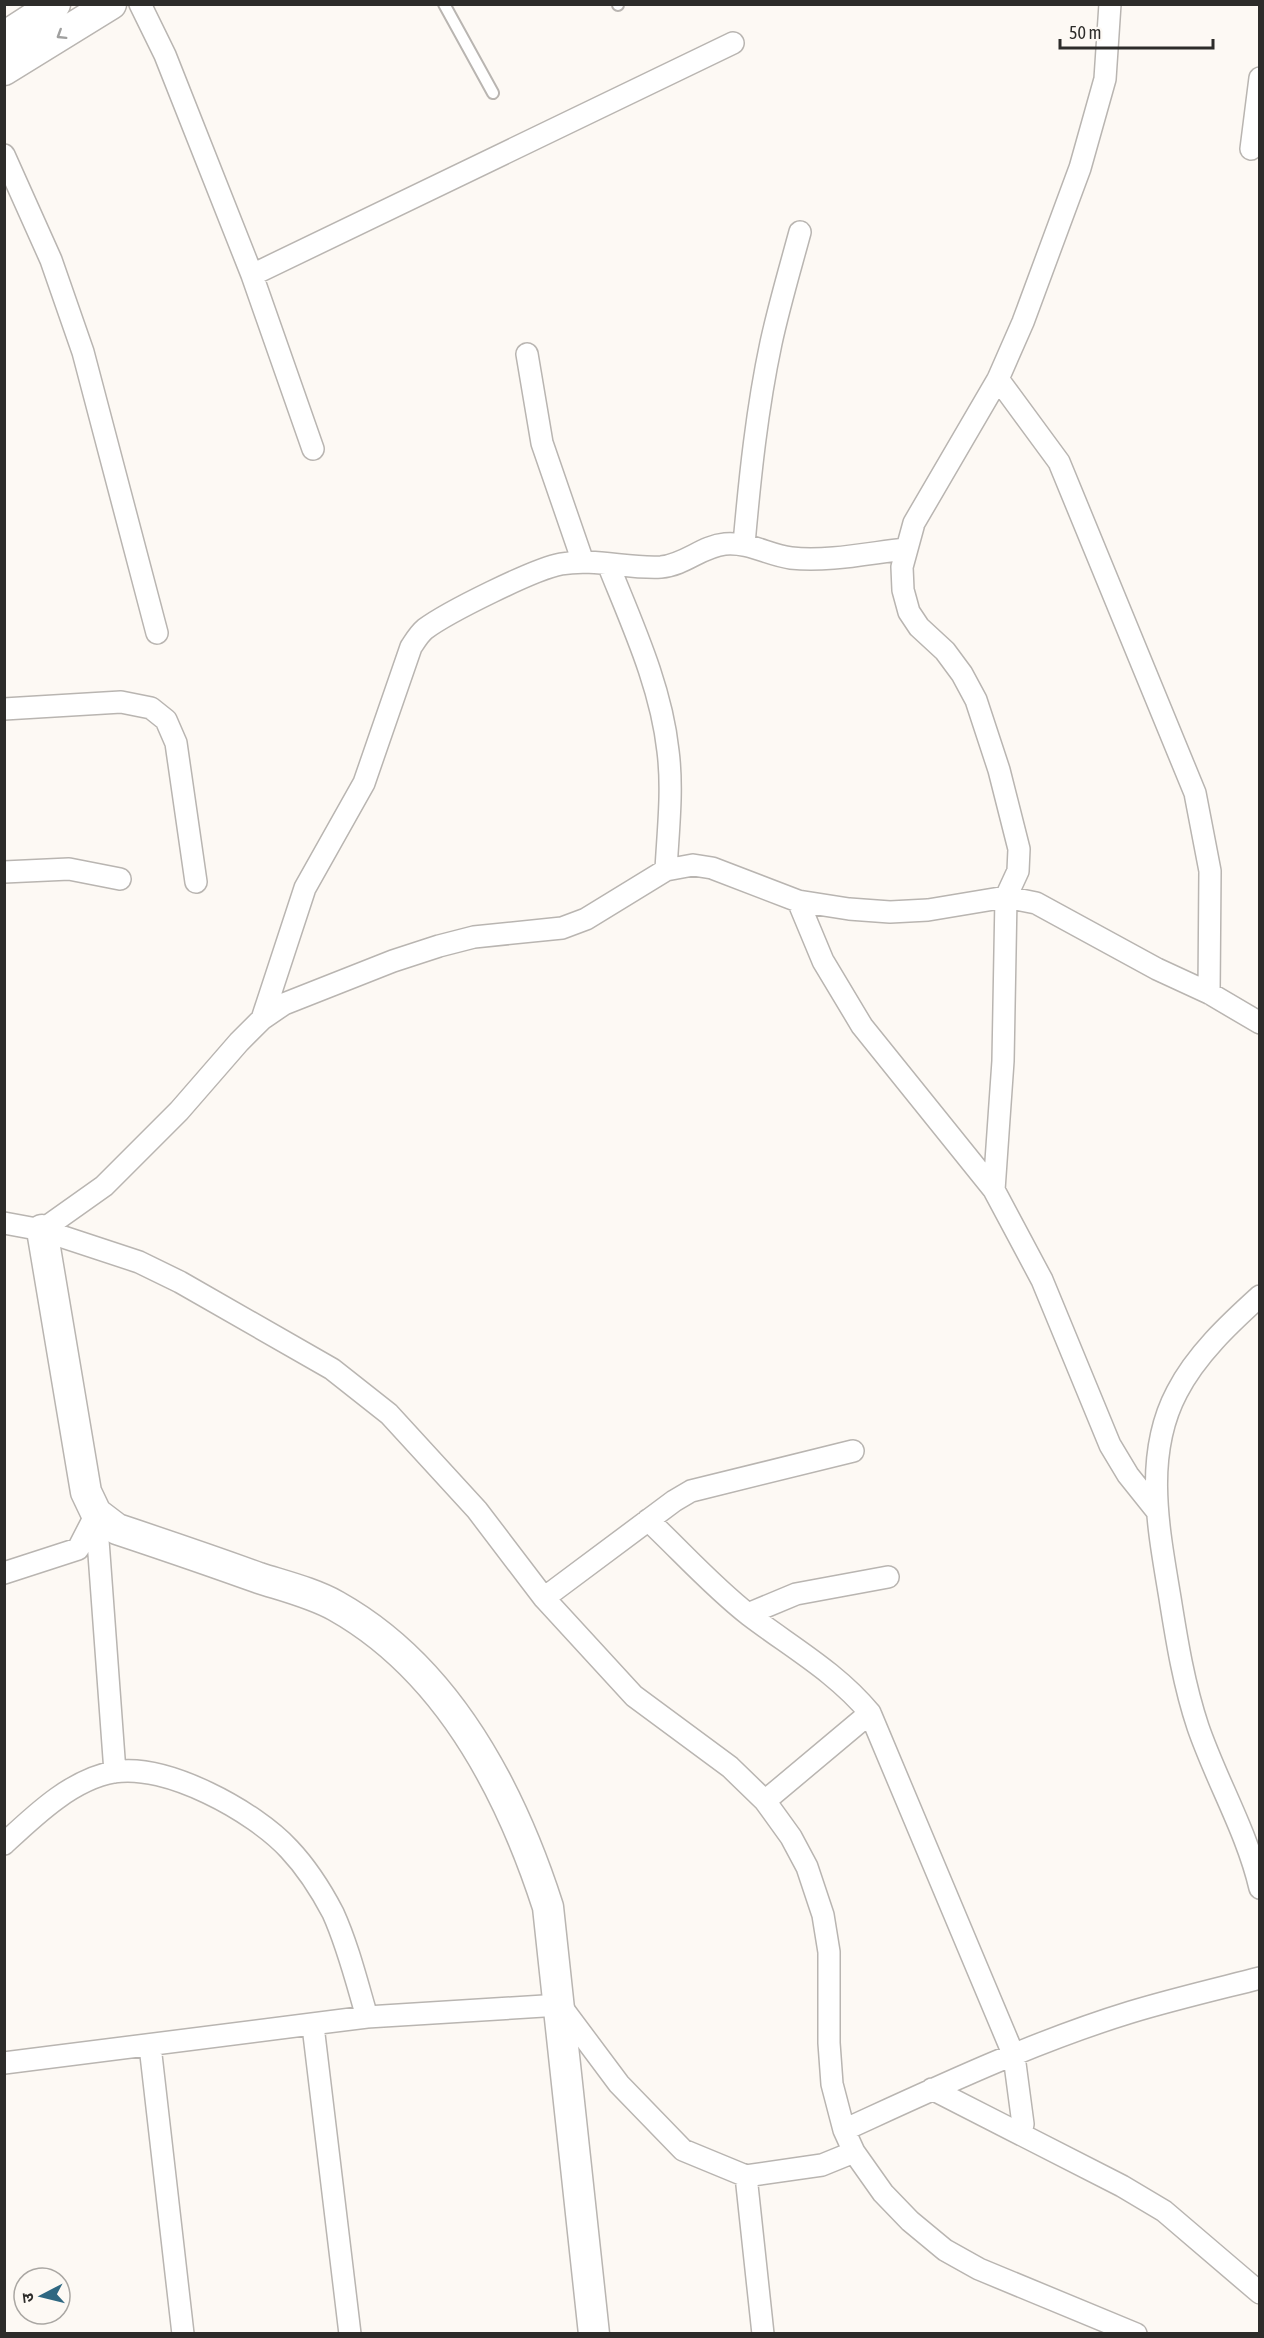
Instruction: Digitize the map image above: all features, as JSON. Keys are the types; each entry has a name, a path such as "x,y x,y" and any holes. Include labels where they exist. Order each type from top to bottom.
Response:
{"street":[{"path":"4,37 55,4"},
{"path":"4,70 111,4"},
{"path":"140,4 165,55 252,275 313,449"},
{"path":"994,1190 1003,1061 1006,897 1018,871 1019,849 999,770 976,700 962,674 945,651 919,627 909,612 903,590 902,567 905,549 914,523 998,379 1023,321 1080,168 1105,79 1110,4"},
{"path":"252,275 733,43"},
{"path":"1251,149 1260,78"},
{"path":"4,155 51,260 83,352 157,633"},
{"path":"744,544 752,458 771,342 800,232"},
{"path":"527,354 542,443 583,562"},
{"path":"998,379 1059,462 1195,793 1210,871 1209,993"},
{"path":"262,1019 293,918 305,888 364,783 411,647 423,631 445,616 533,574 560,564 583,562 661,567 680,564 704,550 723,544 744,544 790,558 814,558 905,549"},
{"path":"608,564 640,646 660,710 668,752 670,809 666,870"},
{"path":"4,709 121,702 151,708 166,720 176,742 196,882"},
{"path":"42,1230 78,1207 127,1164 262,1019 284,1004 393,961 439,946 474,937 562,928 586,919 666,870 693,865 712,868 798,901 890,912 928,910 1006,897 1036,903 1157,969 1209,993 1260,1023"},
{"path":"4,872 69,869 120,879"},
{"path":"798,901 823,961 862,1026 994,1190 1042,1281 1110,1445 1128,1474 1156,1510"},
{"path":"4,1222 42,1230 139,1263 180,1281 332,1369 360,1389 396,1422 477,1510 544,1598 634,1696 729,1767 765,1801 791,1837 807,1867 823,1915 829,1953 829,2043 832,2084 844,2130 855,2152 883,2193 910,2221 945,2250 978,2269 1136,2334"},
{"path":"42,1230 86,1492 96,1514 115,1772"},
{"path":"1260,1296 1194,1365 1176,1393 1159,1455 1156,1510 1185,1684 1217,1778 1250,1831 1253,1860 1260,1888"},
{"path":"544,1598 648,1520 691,1491 853,1451"},
{"path":"4,1573 78,1549 96,1514"},
{"path":"96,1514 117,1529 334,1605 388,1640 433,1686 474,1742 500,1787 535,1866 548,1907 594,2334"},
{"path":"648,1520 748,1614 828,1671 851,1690 870,1713 1014,2056 1023,2124 1021,2134"},
{"path":"748,1614 796,1594 888,1577"},
{"path":"765,1801 870,1713"},
{"path":"4,1844 47,1806 68,1792 92,1779 115,1772 157,1774 210,1795 255,1820 289,1849 332,1913 367,2017"},
{"path":"844,2130 932,2089 1131,2012 1260,1978"},
{"path":"4,2063 313,2026 367,2017 560,2005"},
{"path":"560,2005 620,2084 683,2150 746,2176 822,2165 855,2152"},
{"path":"313,2026 350,2334"},
{"path":"150,2046 183,2334"},
{"path":"932,2089 1164,2211 1260,2293"},
{"path":"746,2176 763,2334"}],"lane":[{"path":"444,4 493,93"}]}
